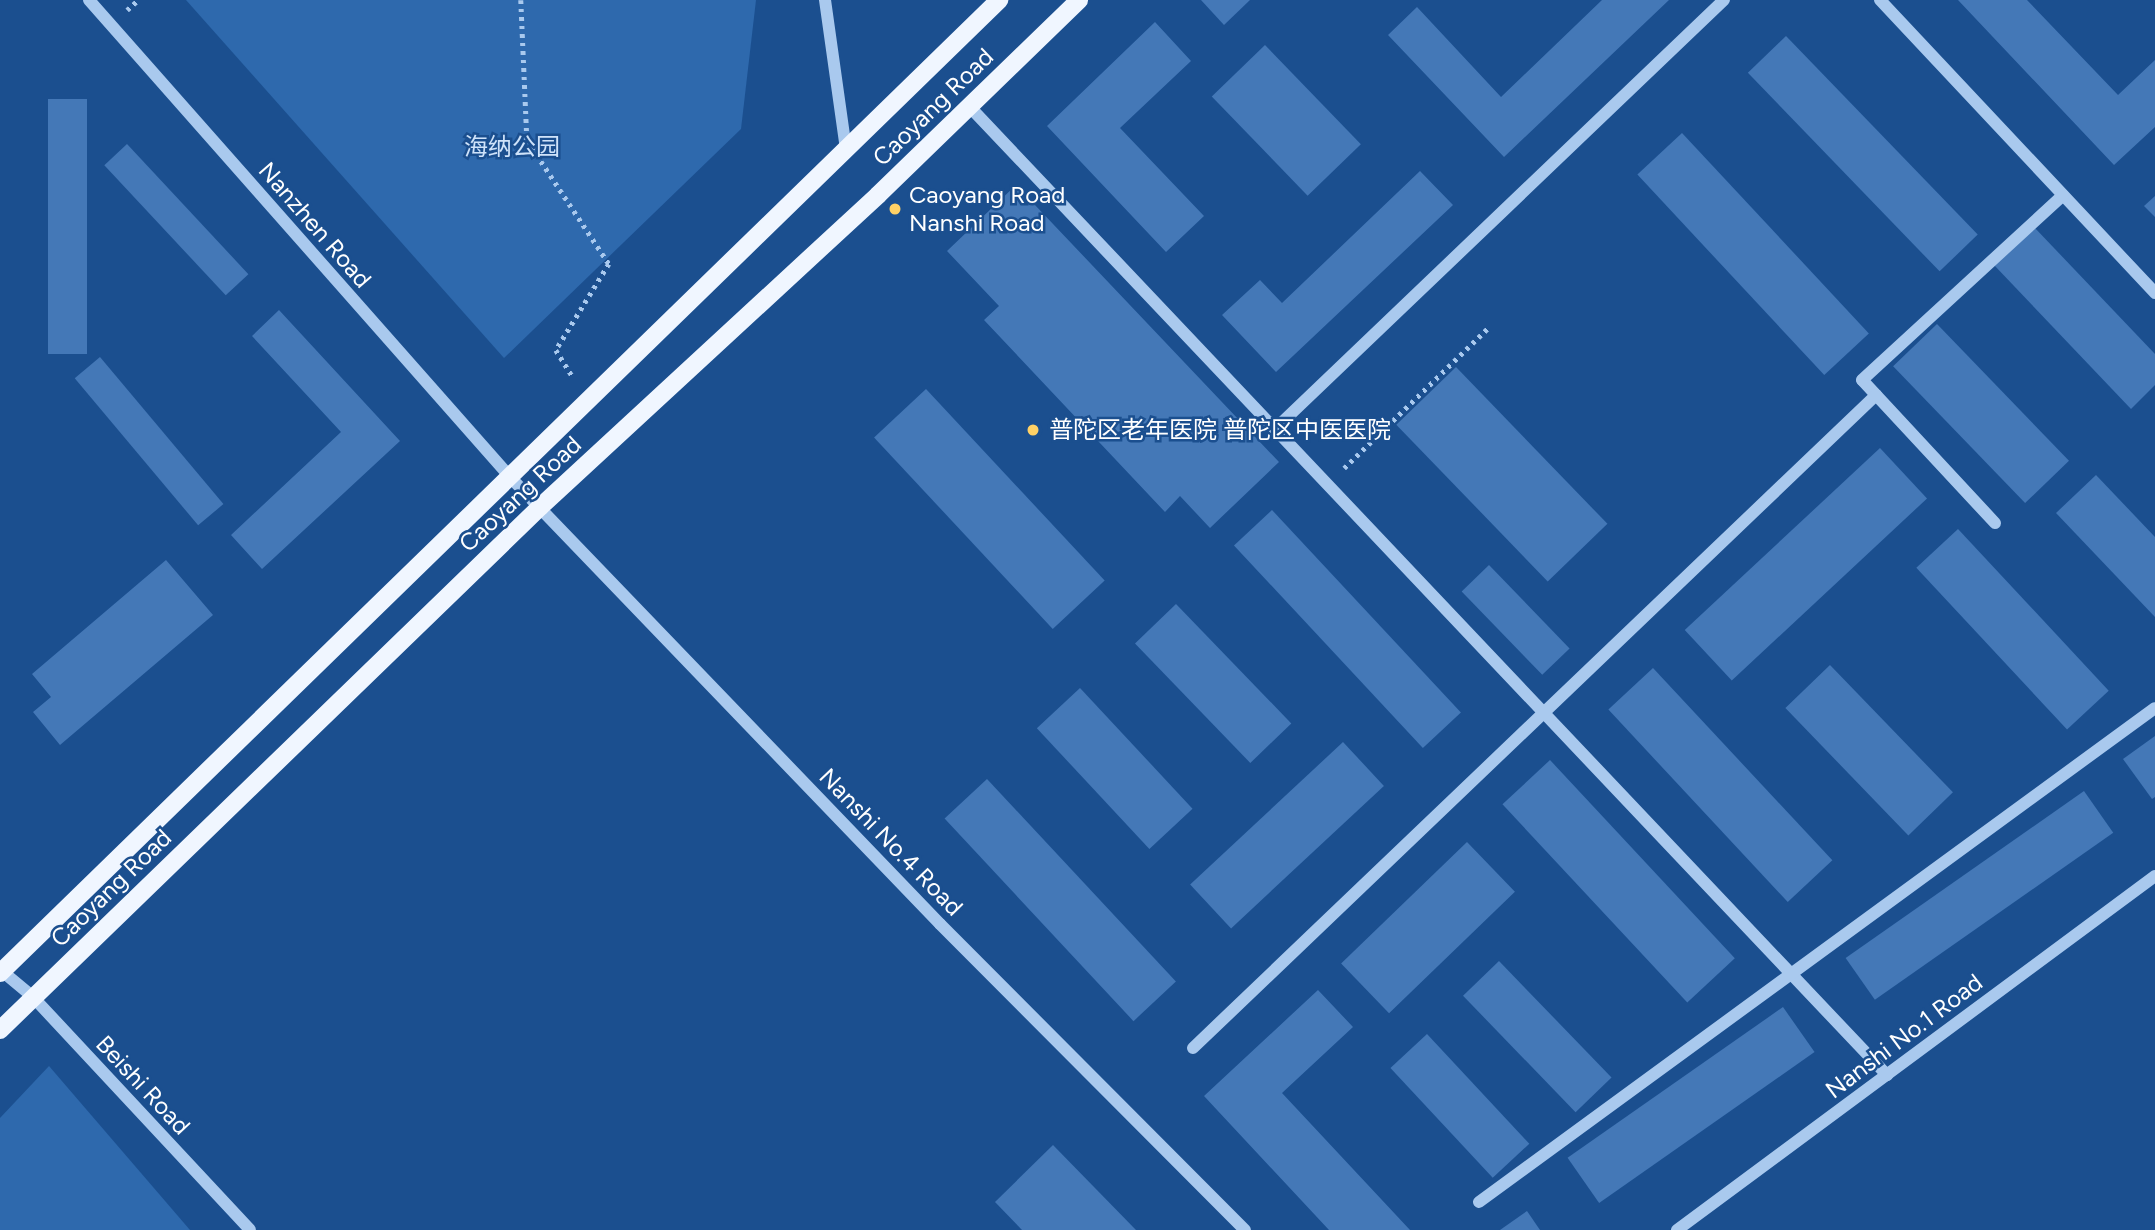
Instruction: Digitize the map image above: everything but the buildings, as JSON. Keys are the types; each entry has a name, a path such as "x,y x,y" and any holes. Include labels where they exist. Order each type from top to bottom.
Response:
{"main road":[{"name":"Caoyang Road","path":"1,972 999,0"},
{"name":"Caoyang Road","path":"0,1030 540,507 1079,0"}],"street":[{"name":"Nanzhen Road","path":"89,0 511,478"},
{"path":"825,0 846,150"},
{"path":"1275,429 1724,0"},
{"path":"1880,0 2155,293"},
{"path":"969,106 1887,1075"},
{"path":"1995,523 1862,380 2063,195"},
{"path":"1193,1048 1876,396"},
{"name":"Nanshi No.4 Road","path":"511,478 940,924 1245,1230"},
{"path":"1479,1202 2155,708"},
{"name":"Nanshi No.1 Road","path":"1678,1230 2155,876"},
{"name":"Beishi Road","path":"1,972 33,997 250,1230"}],"path":[{"path":"521,0 527,140 609,264 556,350 589,402"},
{"path":"1327,484 1489,327"}],"green space":[{"name":"海纳公园","path":"186,0 756,0 741,129 504,358"},
{"path":"49,1066 190,1230 0,1230 0,1118"}],"place":[{"name":"Caoyang Road Nanshi Road","path":"895,209"},
{"name":"普陀区老年医院 普陀区中医医院","path":"1033,430"}]}
